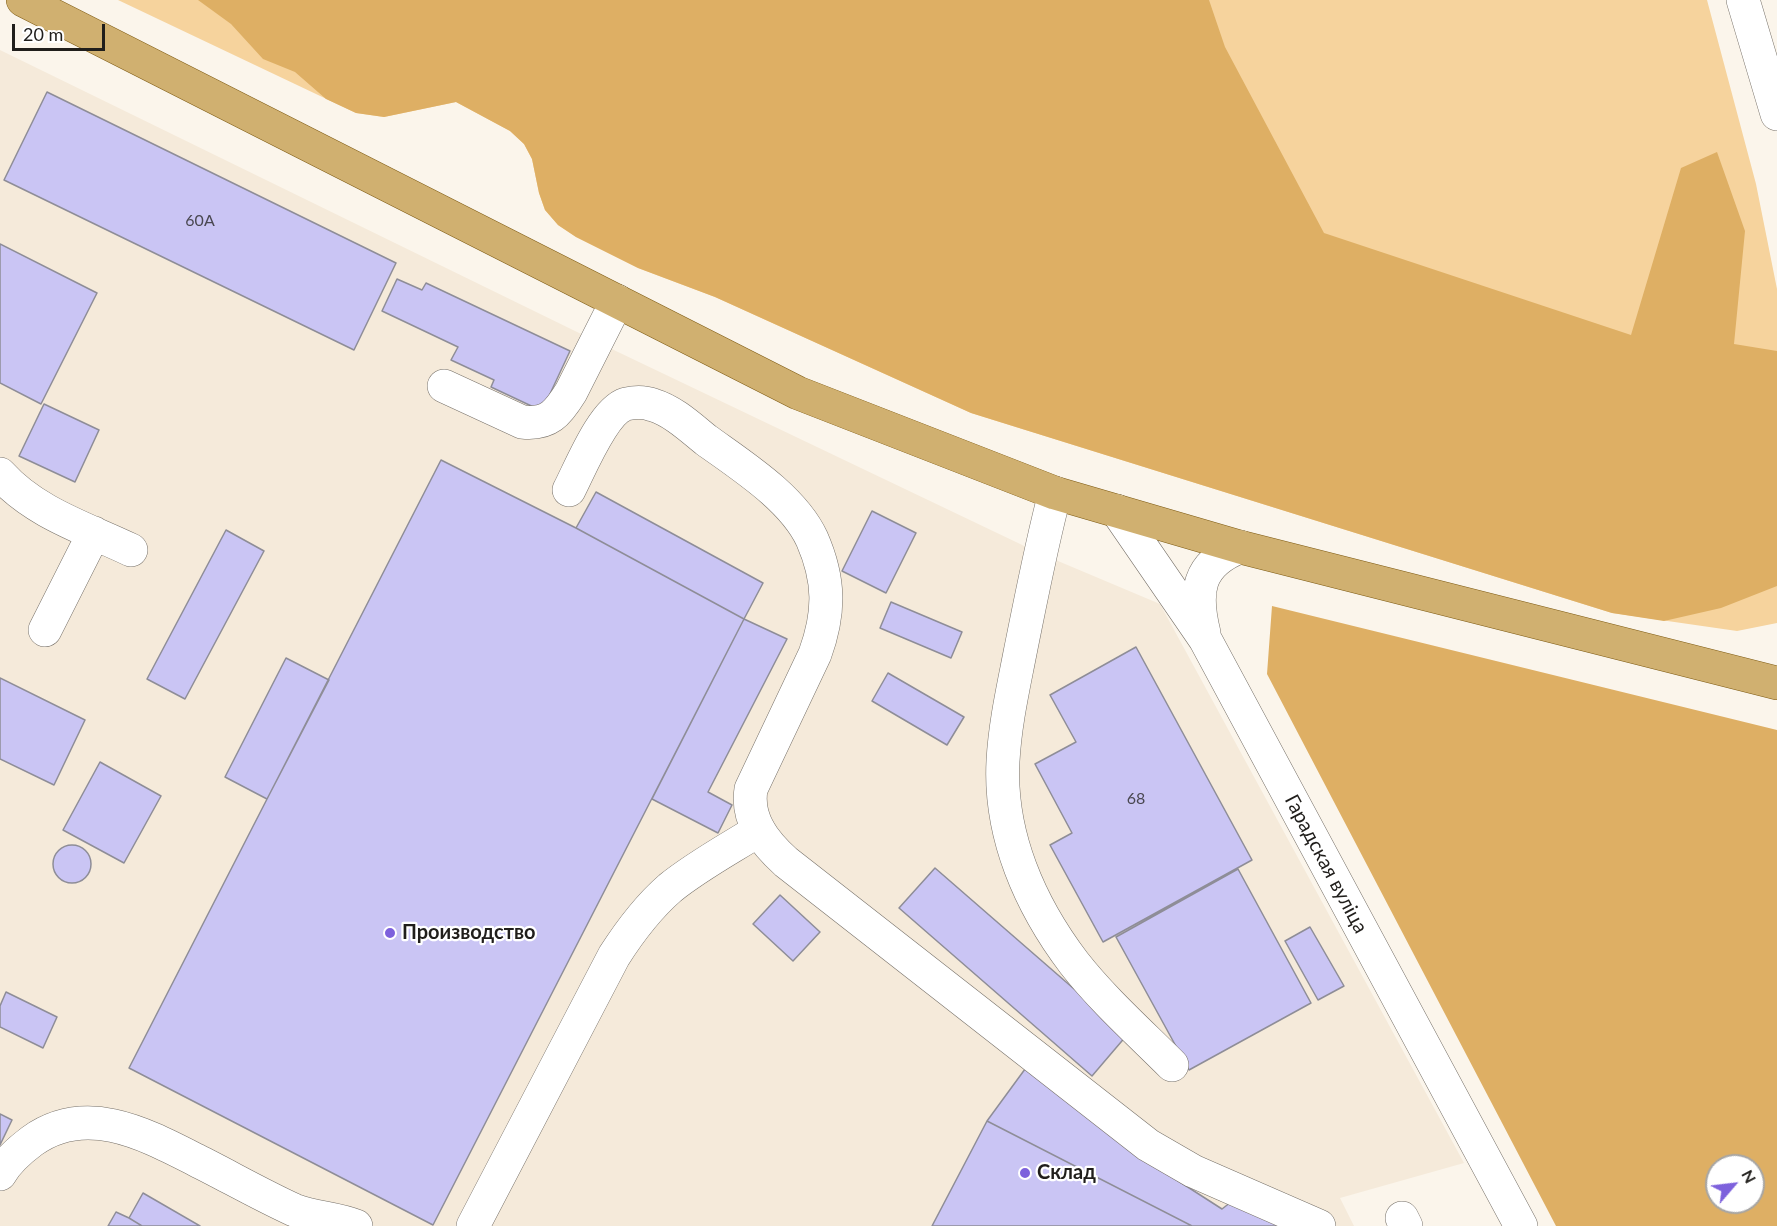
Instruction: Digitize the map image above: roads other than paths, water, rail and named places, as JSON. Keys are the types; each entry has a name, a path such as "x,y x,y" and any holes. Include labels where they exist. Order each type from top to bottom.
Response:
{"main road":[{"path":"23,0 798,393 1055,493 1240,547 1777,683"}],"street":[{"path":"1743,0 1777,114"},
{"path":"444,386 522,422 544,421 554,415 567,399 617,301"},
{"path":"569,490 604,423 613,412 624,405 639,402 652,405 678,418 784,501 811,537 824,575 826,615 815,654 751,789 749,799 751,811 767,842 786,862 1148,1145 1193,1171 1318,1226"},
{"path":"0,474 23,496 39,507 131,550"},
{"path":"1055,493 1040,553 1006,727 1003,796 1009,831 1019,865 1034,900 1074,963 1101,995 1172,1065"},
{"name":"Гарадская вуліца","path":"1117,511 1205,639 1521,1226"},
{"path":"45,630 94,532"},
{"path":"1205,639 1198,600 1200,585 1216,560 1240,547"},
{"path":"473,1226 614,956 630,932 649,908 669,889 693,871 759,830"},
{"path":"0,1174 20,1150 37,1138 54,1129 71,1124 93,1123 120,1127 147,1136 292,1218 356,1226"}],"place":[{"name":"Производство","path":"390,933"},
{"name":"Склад","path":"1025,1173"}]}
